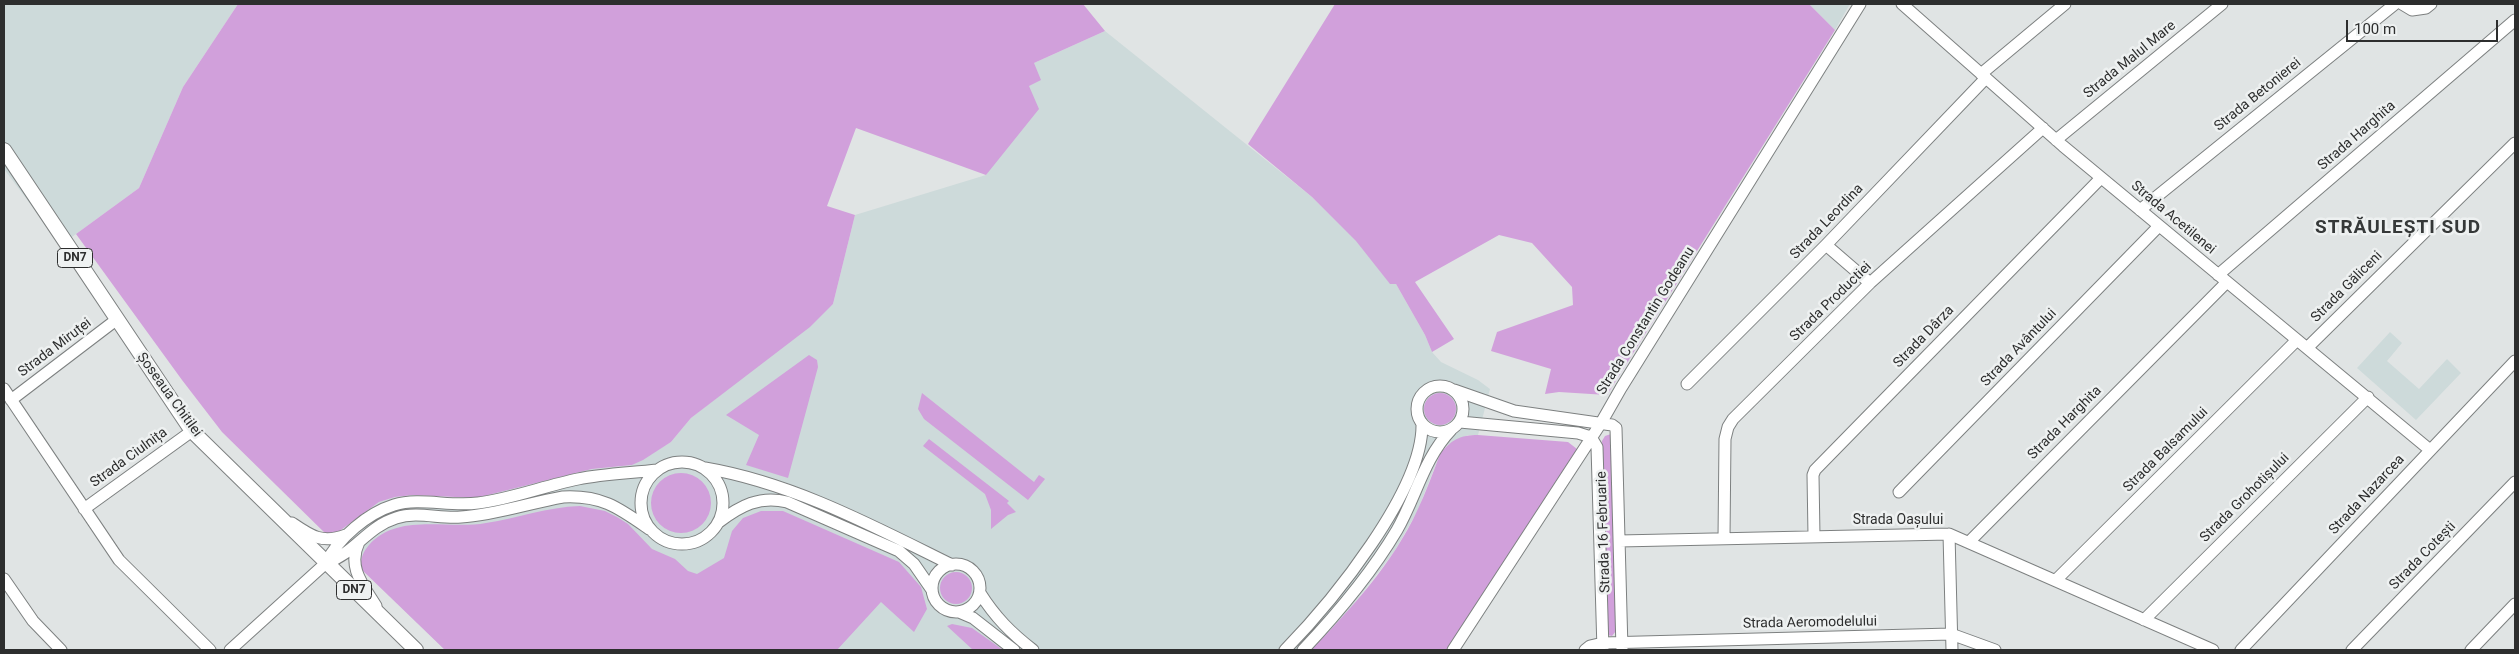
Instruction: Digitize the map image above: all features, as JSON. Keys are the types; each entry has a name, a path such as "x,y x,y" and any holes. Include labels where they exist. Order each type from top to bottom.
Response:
{"main road":[{"name":"Șoseaua Chitilei","path":"4,150 192,431 416,650"}],"street":[{"name":"Strada Constantin Godeanu","path":"1453,650 1591,436 1601,424 1621,388 1860,4"},
{"name":"Strada Leordina","path":"1687,384 1826,245 1984,76 2065,4"},
{"name":"Strada Malul Mare","path":"2056,140 2222,4"},
{"name":"Strada Betonierei","path":"2140,210 2395,4"},
{"path":"2402,4 2412,10 2426,8 2431,4"},
{"name":"Strada Acetilenei","path":"1906,5 2056,140 2430,450"},
{"name":"Strada Harghita","path":"1968,542 2222,279 2515,20"},
{"name":"Strada Productiei","path":"1724,538 1725,439 1728,427 1870,283 2043,128"},
{"name":"Strada Găliceni","path":"2307,348 2515,142"},
{"name":"Strada Dârza","path":"1814,536 1813,475 1815,470 2101,178"},
{"name":"Strada Avântului","path":"1899,492 2159,226"},
{"path":"1826,245 1870,283"},
{"name":"Strada Miruței","path":"11,400 116,320"},
{"name":"Strada Balsamului","path":"2056,580 2298,340"},
{"name":"Strada Nazarcea","path":"2241,650 2515,361"},
{"path":"1591,436 1578,433 1455,426 1438,432 1422,423 1418,417 1417,405 1423,393 1439,386 1514,411 1601,424"},
{"path":"4,389 108,546 132,575 210,650"},
{"path":"1303,650 1350,596 1380,557 1398,529 1433,452 1455,426 1464,409 1463,402 1454,390"},
{"name":"Strada Grohotișului","path":"2144,620 2368,397"},
{"path":"1285,650 1335,592 1383,528 1412,472 1420,448 1422,423"},
{"name":"Strada 16 Februarie","path":"1601,424 1616,428 1622,646"},
{"name":"Strada Ciulnița","path":"84,509 192,431"},
{"name":"Strada 16 Februarie","path":"1591,436 1597,447 1603,647"},
{"path":"650,529 644,520 640,498 646,482 657,470 667,464 685,461 705,468 744,476 790,490 952,565 966,566 975,573 980,583 980,593 972,606 959,612"},
{"path":"705,468 720,487 723,505 719,522"},
{"path":"326,563 332,550 350,533 366,520 396,504 479,503 580,479 657,470"},
{"name":"Strada Cotești","path":"2352,650 2515,482"},
{"path":"230,650 326,563 340,558 384,522 411,515 450,517 477,515 570,496 601,500 618,507 660,538 672,544 686,545 705,537 719,522 734,511 753,502 777,500 787,502 898,551 914,564 939,604 950,611 959,612 973,618 1014,650"},
{"path":"264,503 313,538 332,539 350,533"},
{"path":"1949,534 1952,650"},
{"name":"Strada Oașului","path":"1619,541 1949,534 2213,650"},
{"path":"359,542 355,553 355,572 382,617"},
{"path":"932,590 936,576 946,567 952,565"},
{"path":"4,580 33,621 61,650"},
{"path":"980,593 993,614 1007,629 1033,650"},
{"path":"2471,650 2515,604"},
{"name":"Strada Aeromodelului","path":"1585,650 1590,646 1952,634 1995,650"}],"shaded area":[{"path":"4,4 238,4 183,87 139,188 61,245 4,169"},
{"path":"238,4 1083,4 1105,31 1034,63 1041,80 1029,86 1039,109 986,175 856,128 827,206 855,215 833,304 810,327 691,418 671,442 632,465 592,469 476,498 413,495 395,497 379,502 330,538 222,432 76,234 139,188 183,87"},
{"path":"1335,4 1809,4 1835,30 1607,395 1559,392 1545,394 1551,369 1491,351 1497,332 1573,305 1572,287 1532,243 1499,235 1415,282 1454,339 1432,352 1425,335 1396,284 1390,284 1356,241 1312,197 1248,144"},
{"path":"1809,4 1850,4 1835,30"},
{"path":"1105,31 1312,197 1357,241 1390,283 1396,284 1425,335 1432,352 1441,362 1478,380 1490,389 1478,435 1468,435 1446,446 1440,454 1417,512 1394,552 1346,614 1311,650 445,650 330,538 379,502 395,497 413,495 455,499 592,469 632,465 671,442 691,418 833,304 855,215 986,175 1029,86 1034,63"},
{"path":"2390,332 2402,343 2387,361 2419,389 2447,359 2461,373 2416,420 2357,368"},
{"path":"809,355 817,360 818,367 788,478 746,465 759,435 726,415"},
{"path":"922,393 1034,482 1039,475 1045,479 1028,500 924,419 918,409"},
{"path":"1440,393 1446,394 1451,398 1455,403 1455,415 1451,420 1446,424 1440,425 1434,424 1429,420 1425,415 1424,409 1425,403 1429,398 1434,394"},
{"path":"1611,434 1616,631 1612,636 1608,635 1605,630 1602,441 1605,436"},
{"path":"1478,435 1568,442 1577,449 1446,650 1311,650 1356,602 1396,549 1417,511 1440,454 1456,439"},
{"path":"929,439 1009,501 1007,503 1016,512 1008,515 991,529 991,510 985,494 923,446"},
{"path":"681,473 697,478 702,482 706,487 711,503 706,519 702,524 697,528 681,533 665,528 660,524 656,519 651,503 656,487 660,482 665,478"},
{"path":"580,506 605,511 617,517 628,524 652,549 675,559 688,571 697,574 724,558 732,531 743,518 761,511 783,511 899,562 921,587 927,609 914,632 881,602 837,650 445,650 361,569 362,556 369,545 381,535 394,529 424,524 471,525 556,508"},
{"path":"956,572 962,573 967,577 971,582 971,594 967,599 962,603 956,604 950,603 945,599 941,594 940,588 941,582 945,577 950,573"},
{"path":"952,624 972,628 1003,650 973,650 947,626"}],"district":[{"name":"STRĂULEȘTI SUD","path":"2398,228"}]}
